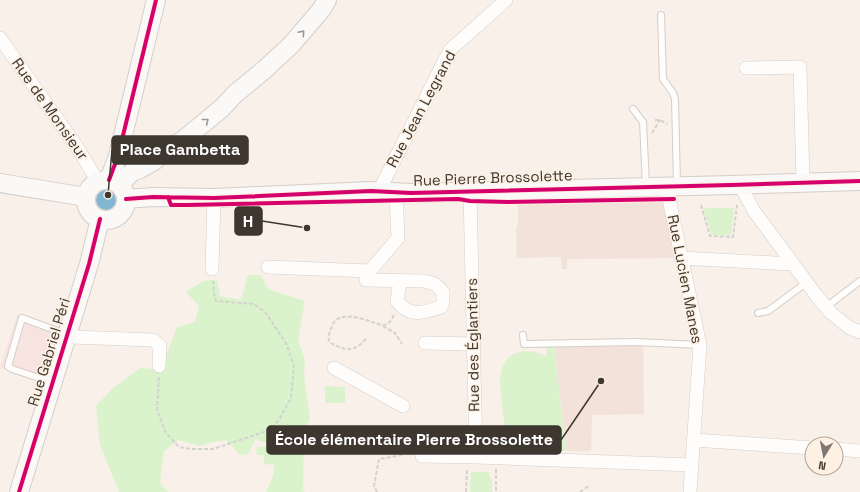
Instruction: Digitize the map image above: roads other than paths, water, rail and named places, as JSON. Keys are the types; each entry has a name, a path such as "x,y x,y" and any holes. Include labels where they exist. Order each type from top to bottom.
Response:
{"street":[{"path":"156,0 118,156 113,186 124,210 116,218 111,220 100,219 91,213 88,208 86,197 90,188 113,186 132,172 154,161 171,146 182,141 222,108 235,94 291,45 321,10 327,0"},
{"name":"Rue Jean Legrand","path":"389,192 383,183 450,50 506,0"},
{"name":"Rue de Monsieur","path":"0,38 74,143 113,186"},
{"path":"746,68 800,67 803,182"},
{"name":"Rue Pierre Brossolette","path":"113,186 153,197 214,198 389,192 860,181"},
{"path":"0,183 86,197"},
{"path":"740,185 754,211 792,264 826,307 850,328 860,332"},
{"name":"Rue Lucien Manes","path":"673,186 669,199 700,345 690,492"},
{"name":"Rue des Églantiers","path":"470,191 473,344 471,457"},
{"path":"389,192 398,238 370,271 366,280 424,281 435,284 443,292 443,302 441,307 419,313 410,312 401,307 397,301 400,281"},
{"path":"212,269 214,198"},
{"name":"Rue Gabriel Péri","path":"19,492 67,335 100,219"},
{"path":"681,258 792,264"},
{"path":"268,267 370,271"},
{"path":"67,335 72,337 153,340 160,346 159,366"},
{"path":"425,343 473,344"},
{"path":"334,368 402,406"},
{"path":"694,440 804,447"},
{"path":"844,450 860,451"},
{"path":"422,456 692,465"}],"lane":[{"path":"661,15 663,79 673,93 675,99 676,128 673,186"},
{"path":"633,109 643,122 646,186"},
{"path":"826,307 860,281"},
{"path":"758,313 768,311 806,282"},
{"path":"52,382 8,366 22,318 67,335"},
{"path":"524,335 524,344 636,342 700,345"}],"water":[{"path":"106,190 113,193 116,200 113,207 106,210 99,207 96,200 99,193"}],"place":[{"name":"Place Gambetta","path":"108,195"},
{"name":"H","path":"307,228"},
{"name":"École élémentaire Pierre Brossolette","path":"601,381"}]}
